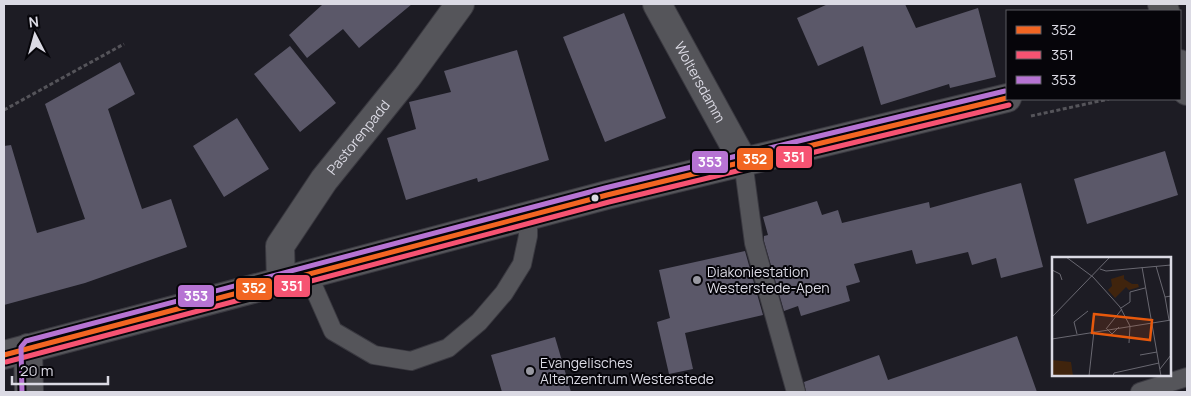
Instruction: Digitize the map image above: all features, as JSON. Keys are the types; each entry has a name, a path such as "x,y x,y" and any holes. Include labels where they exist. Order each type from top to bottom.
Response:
{"street":[{"name":"Pastorenpadd","path":"290,278 280,246 324,180 407,77 460,4"},
{"name":"Woltersdamm","path":"657,4 743,160"},
{"path":"1181,67 1187,91"},
{"path":"29,392 16,352 528,215 743,160 1006,98"}],"lane":[{"path":"743,160 754,243 796,392"},
{"path":"290,278 314,288 333,331 374,355 411,361 448,348 478,322 504,293 522,264 528,236 528,215"},
{"path":"1140,392 1187,377"}],"path":[{"path":"4,110 124,44"}],"building":[{"path":"321,4 412,4 359,48 343,29 307,58 289,35"},
{"path":"828,4 905,4 916,28 978,8 996,77 950,88 949,84 881,105 863,46 818,66 797,18"},
{"path":"624,13 666,118 605,142 563,37"},
{"path":"290,46 336,103 300,132 254,74"},
{"path":"517,50 549,160 478,182 477,178 406,200 387,138 416,129 409,102 451,92 444,71"},
{"path":"120,62 135,94 108,109 142,209 171,199 187,247 85,283 4,305 4,146 11,145 37,233 85,219 45,104"},
{"path":"237,118 269,169 224,197 193,146"},
{"path":"1165,151 1178,195 1087,224 1074,179"},
{"path":"1021,183 1043,267 1001,278 996,258 972,265 968,252 916,264 912,250 854,264 860,282 846,286 850,301 801,316 798,306 784,311 764,241 764,236 768,235 763,217 817,201 822,215 838,210 842,223 929,202 930,208"},
{"path":"745,251 763,315 685,333 693,369 669,374 657,322 670,318 659,270"},
{"path":"1017,336 1037,392 806,392 804,382 879,355 888,380"},
{"name":"Evangelisches Altenzentrum Westerstede","path":"555,337 571,392 502,392 491,355"}],"transit line":[{"name":"353","path":"22,392 21,347 26,341 605,188 1005,91"},
{"name":"352","path":"4,355 607,195 1006,98"},
{"name":"351","path":"6,362 609,202 1009,105"}],"place":[{"name":"Diakoniestation Westerstede-Apen","path":"697,280"},
{"name":"Evangelisches Altenzentrum Westerstede","path":"530,371"}]}
